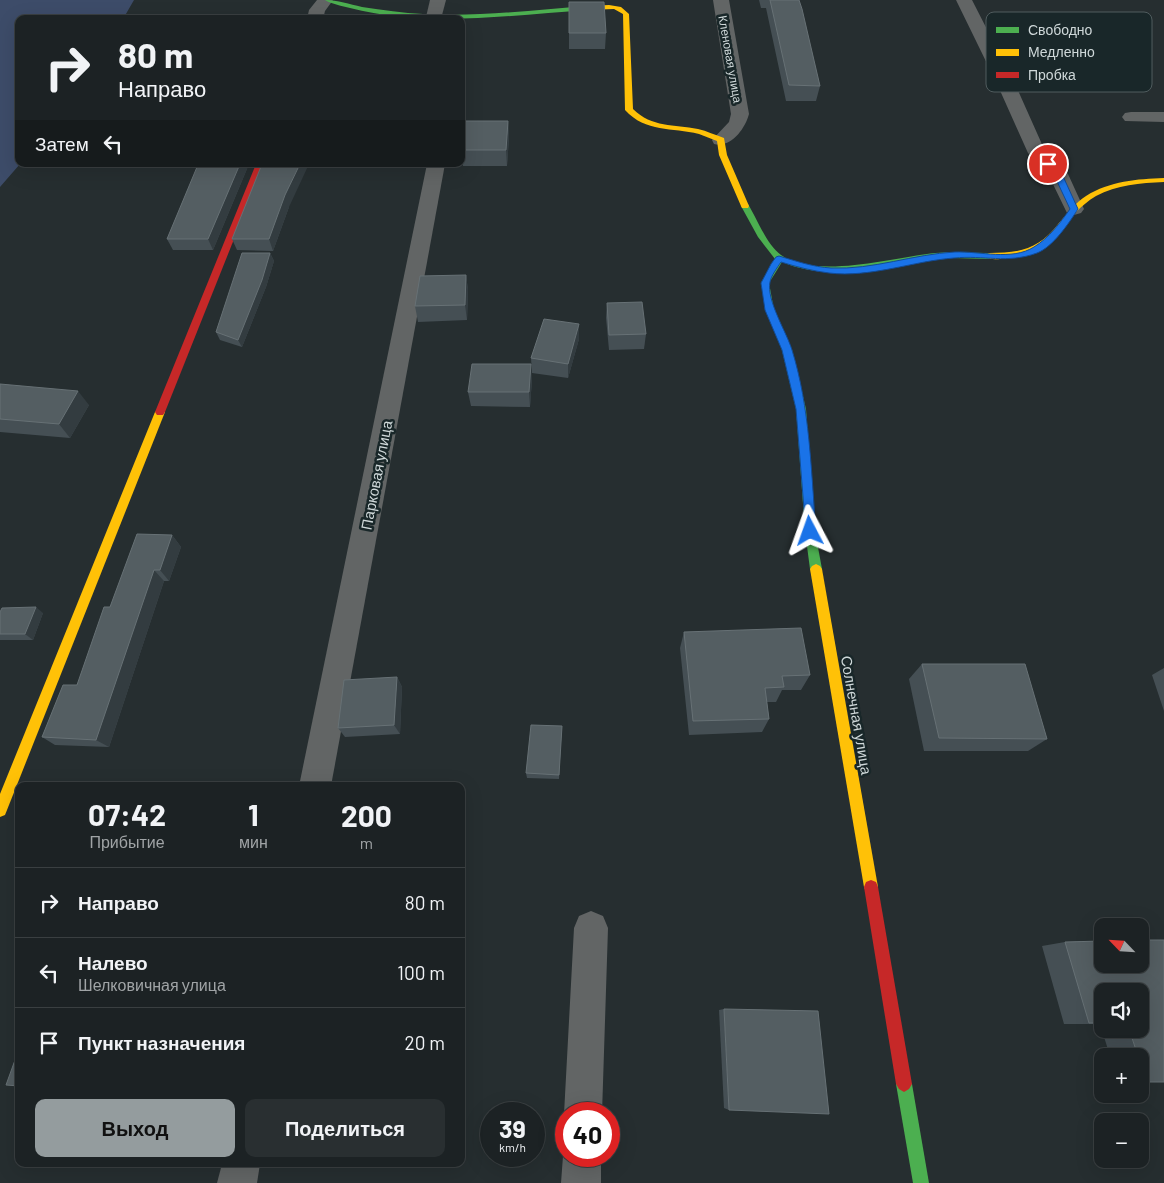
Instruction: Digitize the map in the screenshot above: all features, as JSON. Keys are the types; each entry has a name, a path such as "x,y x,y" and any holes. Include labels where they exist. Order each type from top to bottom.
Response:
{"street":[{"path":"316,15 317,10 326,0 350,7 411,15"},
{"path":"435,15 438,0"},
{"name":"Кленовая улица","path":"721,0 740,101 740,114 737,124 721,140"},
{"path":"964,0 986,44"},
{"path":"465,16 615,7 623,10 626,14 629,110 635,119 644,125 660,129 702,132 721,140 723,155 768,246 779,259 802,266 831,271 868,269 920,258 956,254 1011,257 1036,250 1056,233 1074,209 1090,196 1108,187 1139,181 1164,180"},
{"path":"1010,92 1037,153 1058,174 1074,209"},
{"path":"1131,117 1164,117"},
{"path":"0,810 259,167"},
{"name":"Парковая улица","path":"316,782 435,167"},
{"name":"Солнечная улица","path":"779,259 765,283 770,310 787,350 801,409 810,531 921,1183"},
{"path":"584,1102 591,928"},
{"path":"237,1183 240,1167"},
{"path":"580,1183 581,1167"}],"water":[{"path":"0,0 134,0 125,15 15,15 15,167 17,167 0,187"}],"building":[{"path":"770,0 799,0 820,86 789,85"},
{"path":"569,2 604,2 606,33 569,33"},
{"path":"465,121 508,121 506,150 465,150"},
{"path":"197,167 239,167 208,239 167,239"},
{"path":"261,167 299,167 285,195 269,239 232,239"},
{"path":"242,253 270,253 262,280 238,340 216,332"},
{"path":"466,275 465,305 415,306 420,276"},
{"path":"642,302 646,334 609,335 607,303"},
{"path":"544,319 579,324 568,364 531,358"},
{"path":"472,364 531,364 529,392 468,392"},
{"path":"0,384 78,391 59,424 0,419"},
{"path":"137,534 172,535 160,570 154,570 96,740 42,737 63,685 77,685 104,607 110,607"},
{"path":"36,607 25,634 0,634 0,612 2,608"},
{"path":"801,628 810,675 782,676 784,687 765,688 769,719 693,721 684,632"},
{"path":"922,664 1025,664 1047,739 939,738"},
{"path":"397,677 394,725 338,728 344,680"},
{"path":"531,725 562,726 559,775 526,773"},
{"path":"1149,940 1164,940 1164,1082 1149,1082 1149,1048 1135,1048 1132,1038 1149,1038 1149,983 1094,983 1094,1023 1089,1023 1065,942 1094,941 1094,973 1149,973"},
{"path":"724,1009 818,1011 829,1114 729,1110"},
{"path":"15,1060 15,1086 6,1085"}],"traffic: fast":[{"path":"328,0 360,8 414,15"},
{"path":"465,16 588,8"},
{"path":"745,206 762,237 778,257 795,264 815,268 856,269 936,256 989,256"},
{"path":"779,259 765,283 770,310 787,350 801,409 810,531 816,569"},
{"path":"904,1084 921,1183"}],"traffic: slow":[{"path":"588,8 614,7 619,8 626,14 629,110 636,117 652,125 705,133 721,140 723,155 745,206"},
{"path":"989,256 1022,254 1039,247 1055,233 1080,204 1110,187 1127,183 1164,180"},
{"path":"0,810 160,412"},
{"path":"816,569 871,887"}],"traffic: jam":[{"path":"160,412 259,167"},
{"path":"871,887 904,1084"}],"route":[{"path":"810,531 801,409 787,350 770,310 765,283 774,266 779,259 802,266 831,271 868,269 920,258 956,254 1011,257 1036,250 1056,233 1074,209 1058,174 1048,164"}]}
